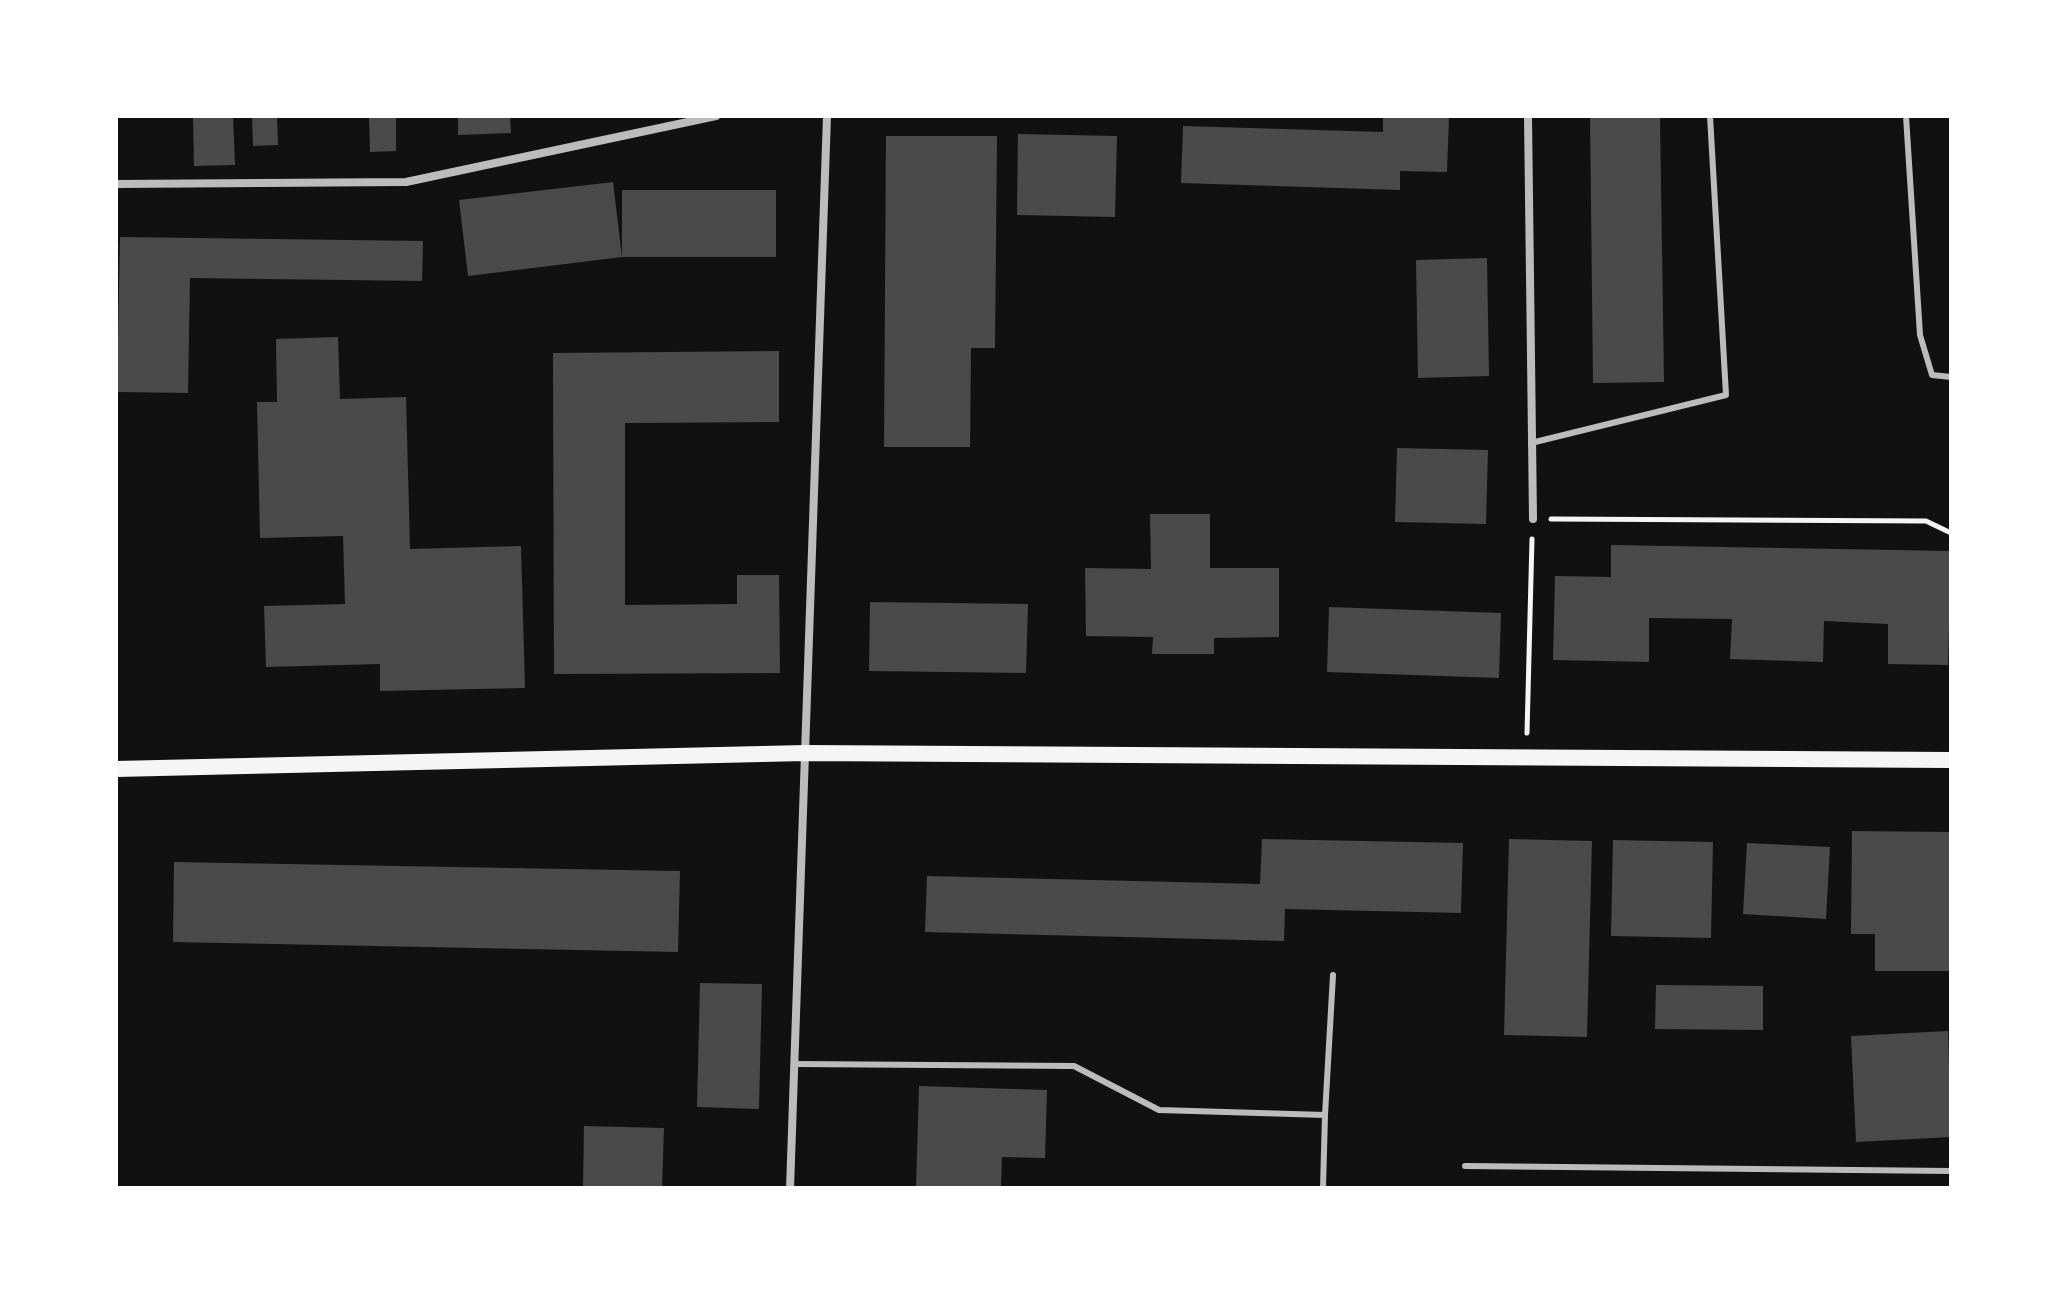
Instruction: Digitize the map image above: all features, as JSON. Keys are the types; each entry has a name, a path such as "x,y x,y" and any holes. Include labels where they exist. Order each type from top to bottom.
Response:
{"main road":[{"path":"116,769 805,753 1951,760"}],"street":[{"path":"116,184 406,182 716,116"},
{"path":"790,1188 827,116"},
{"path":"1528,116 1533,519"}],"lane":[{"path":"1531,443 1726,395 1710,116"},
{"path":"1906,116 1920,335 1932,375 1951,377"},
{"path":"1323,1188 1333,975"},
{"path":"794,1064 1074,1066 1159,1110 1325,1115"},
{"path":"1465,1166 1951,1171"}],"path":[{"path":"1526,758 1533,519 1926,521 1951,533"}],"building":[{"path":"193,116 233,116 235,165 194,166"},
{"path":"252,116 277,116 278,145 253,146"},
{"path":"369,116 396,116 396,151 370,152"},
{"path":"458,116 510,116 511,133 458,135"},
{"path":"1383,116 1449,116 1447,172 1400,171 1400,190 1181,183 1183,126 1383,132"},
{"path":"1590,116 1660,116 1664,382 1593,383"},
{"path":"1018,134 1117,136 1115,217 1017,215"},
{"path":"886,136 997,136 995,348 971,348 970,447 884,447"},
{"path":"613,182 622,257 468,276 459,200"},
{"path":"622,190 776,190 776,257 622,257"},
{"path":"120,237 423,241 422,281 190,278 188,393 117,392"},
{"path":"1487,258 1489,376 1418,378 1416,260"},
{"path":"338,337 340,399 406,397 410,549 521,546 525,688 380,691 380,664 266,667 264,606 345,604 343,536 260,538 257,402 277,402 276,339"},
{"path":"779,351 779,422 625,423 625,605 737,604 737,575 779,575 780,673 554,674 553,353"},
{"path":"1397,448 1488,450 1486,524 1395,522"},
{"path":"1150,514 1210,514 1210,568 1279,568 1279,637 1214,638 1214,654 1152,654 1153,637 1086,636 1085,568 1151,569"},
{"path":"1611,545 1951,551 1948,665 1888,664 1888,624 1824,621 1823,662 1730,659 1732,619 1649,618 1649,662 1553,660 1555,576 1611,577"},
{"path":"870,602 1028,604 1026,673 869,671"},
{"path":"1329,607 1501,613 1499,678 1327,672"},
{"path":"1852,831 1951,832 1951,971 1875,971 1875,934 1851,934"},
{"path":"1262,839 1463,843 1461,913 1285,909 1284,941 925,932 927,876 1260,884"},
{"path":"1509,839 1592,841 1587,1037 1504,1035"},
{"path":"1613,840 1713,842 1711,938 1611,936"},
{"path":"1747,843 1830,847 1826,919 1743,914"},
{"path":"174,862 680,871 678,952 173,942"},
{"path":"700,983 762,984 759,1109 697,1107"},
{"path":"1656,985 1763,986 1763,1030 1655,1029"},
{"path":"1948,1031 1951,1137 1856,1142 1851,1036"},
{"path":"919,1086 1047,1090 1045,1158 1002,1157 1001,1188 916,1188"},
{"path":"584,1126 664,1128 662,1188 583,1188"}]}
